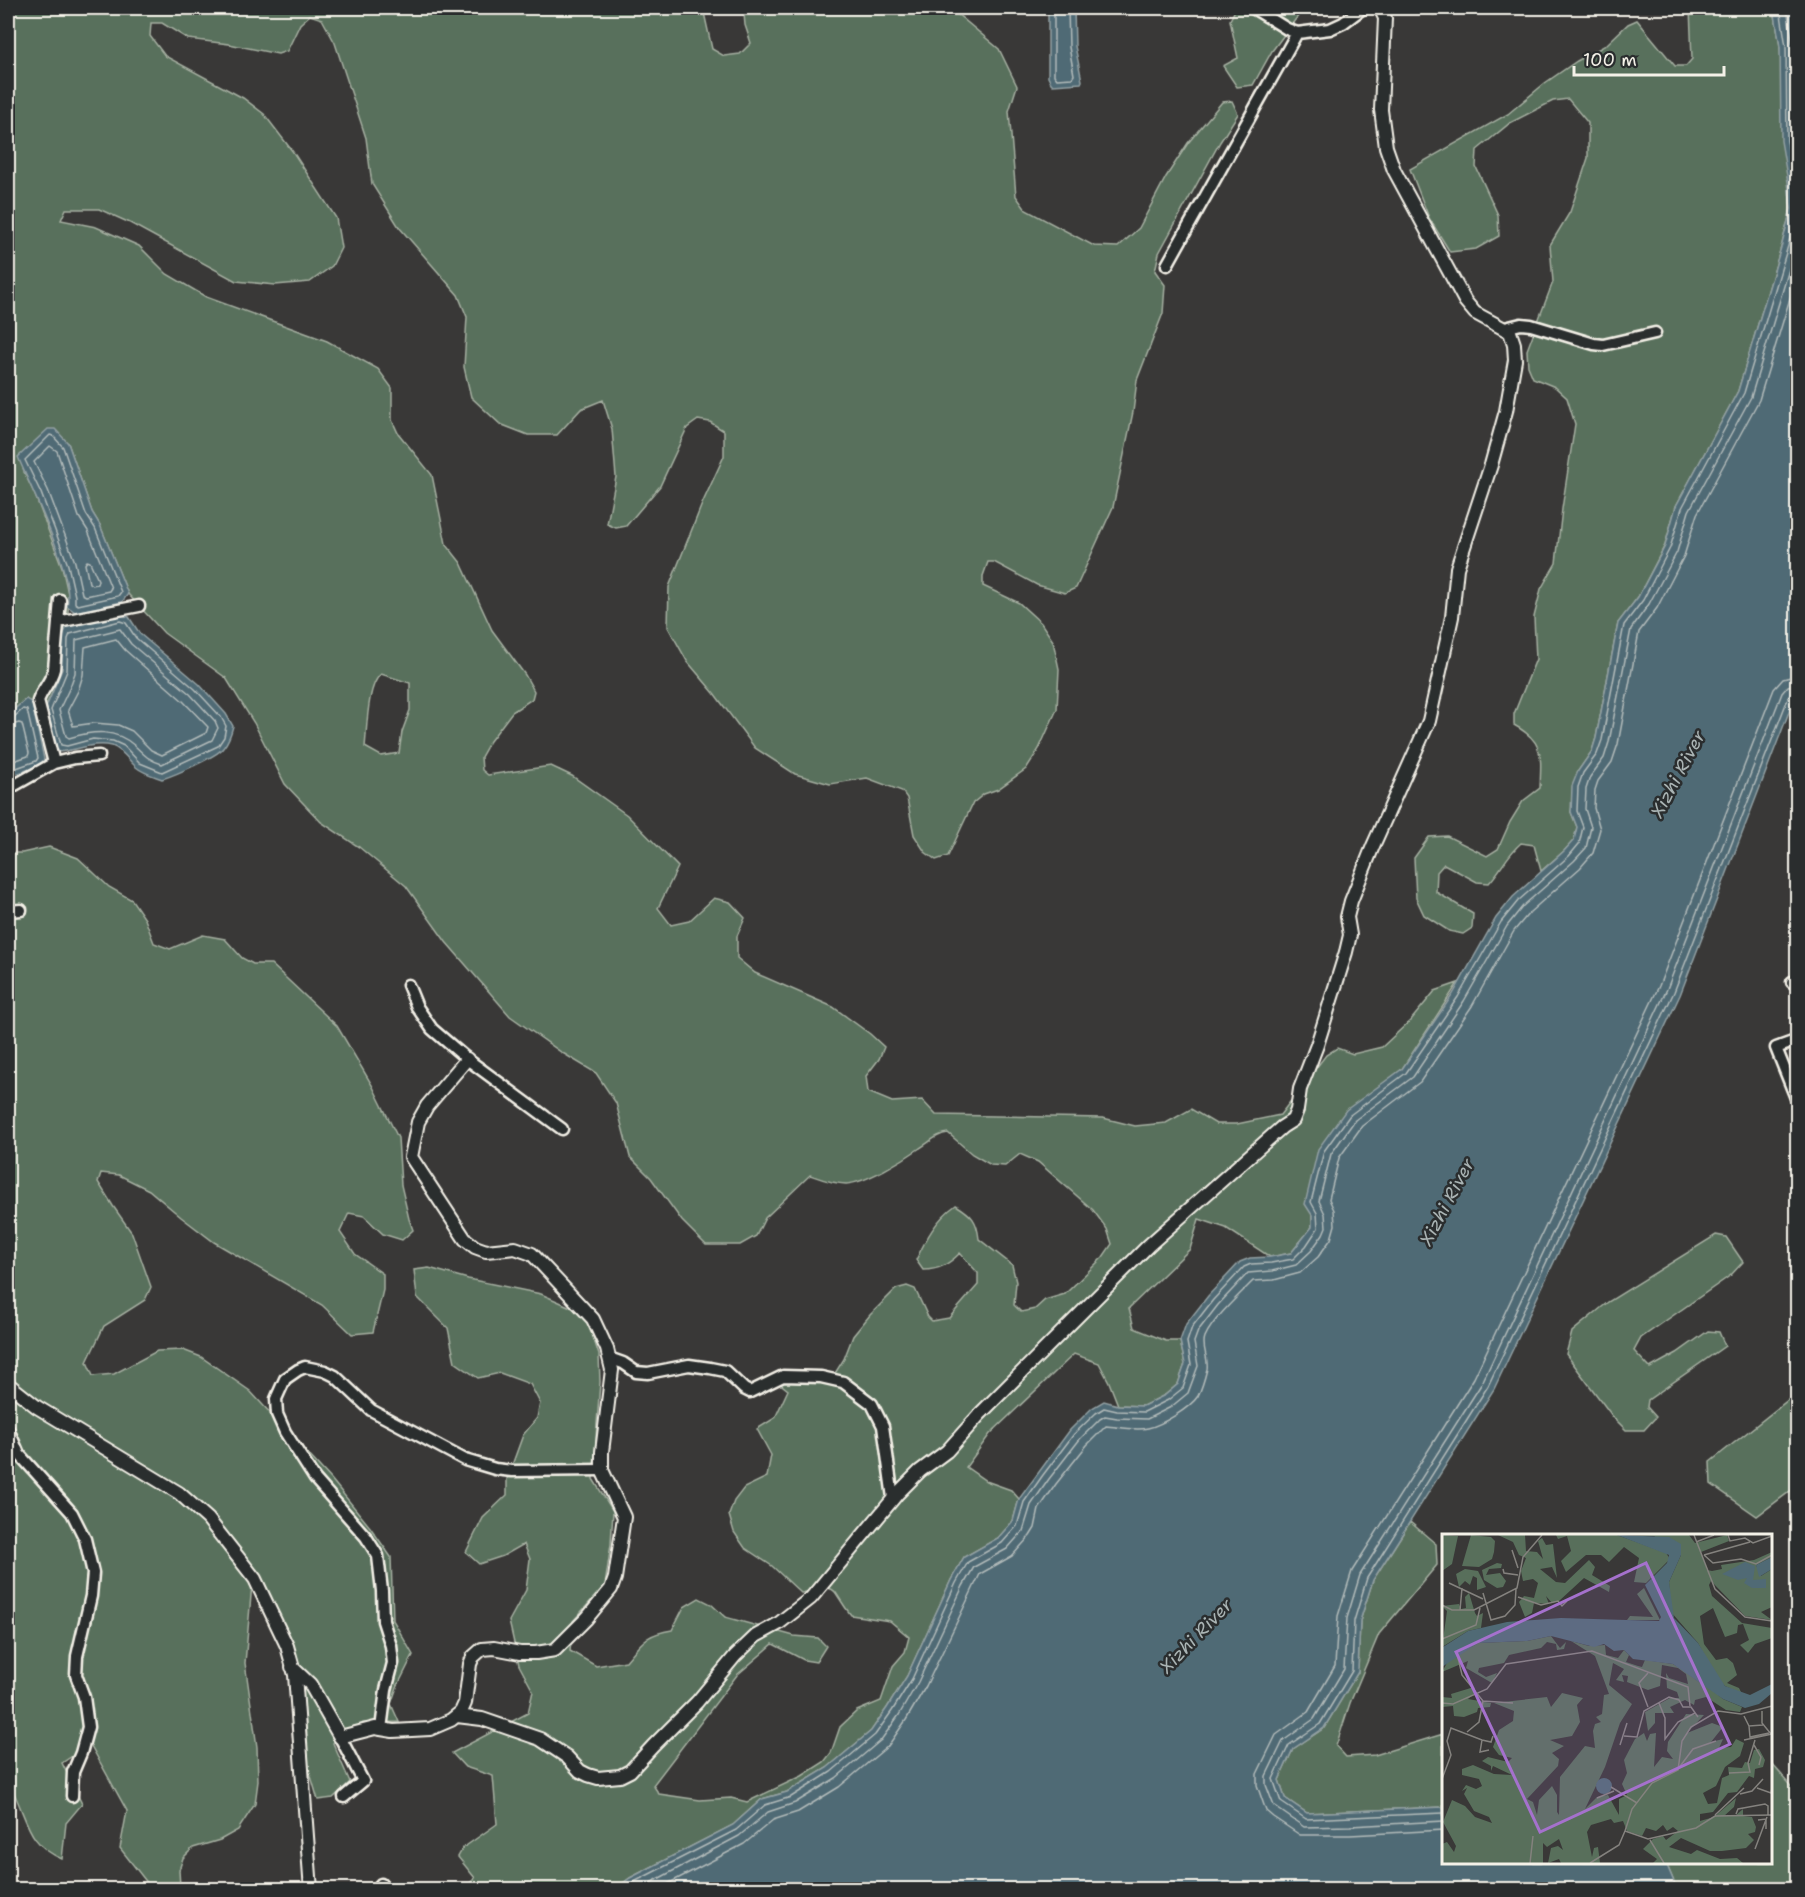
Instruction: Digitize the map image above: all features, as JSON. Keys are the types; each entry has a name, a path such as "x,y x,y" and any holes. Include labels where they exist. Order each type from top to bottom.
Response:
{"street":[{"path":"1253,8 1297,33 1330,29 1343,23 1363,8"},
{"path":"457,1716 482,1719 540,1739 588,1775 609,1778 630,1771 697,1702 735,1656 756,1636 778,1624 811,1598 893,1498 920,1472 947,1451 980,1414 1149,1245 1282,1127 1293,1120 1300,1089 1317,1045 1346,952 1350,935 1347,917 1351,901 1429,721 1452,617 1457,567 1491,465 1506,411 1515,360 1515,344 1510,332 1475,313 1465,301 1394,170 1386,147 1381,110 1385,18 1380,8"},
{"path":"1167,265 1297,33"},
{"path":"1505,328 1521,324 1603,345 1655,333"},
{"path":"54,763 38,701 40,694 52,678 54,669 60,600"},
{"path":"58,622 139,606"},
{"path":"8,789 54,763 99,756"},
{"path":"8,911 21,910"},
{"path":"408,985 417,1007 432,1029 467,1059 562,1130"},
{"path":"1797,1040 1776,1048 1797,1102"},
{"path":"340,1737 375,1728 393,1731 429,1729 452,1720 461,1712 465,1703 470,1664 473,1657 482,1649 494,1648 519,1653 555,1650 587,1618 611,1589 615,1578 624,1517 602,1470 612,1370 607,1349 593,1319 532,1254 515,1248 486,1251 475,1247 465,1239 411,1157 418,1122 428,1106 467,1059"},
{"path":"609,1358 623,1363 636,1372 648,1373 689,1365 725,1371 750,1392 783,1376 820,1377 843,1382 872,1404 883,1426 893,1498"},
{"path":"381,1729 386,1690 393,1663 391,1646 383,1621 378,1556 366,1537 315,1479 285,1432 277,1414 276,1400 285,1379 305,1367 325,1371 335,1376 370,1410 465,1460 512,1471 602,1470"},
{"path":"8,1384 37,1407 179,1492 208,1519 255,1580 287,1646 295,1676 311,1890"},
{"path":"8,1428 19,1454 72,1513 85,1539 93,1573 91,1596 76,1656 76,1675 84,1697 88,1728 73,1772 72,1796"},
{"path":"292,1667 310,1684 363,1781 344,1797"}],"green space":[{"path":"8,8 703,8 712,49 724,56 740,54 751,43 744,14 753,8 950,8 999,49 1017,86 1009,111 1016,196 1026,210 1094,246 1118,247 1139,228 1166,177 1188,143 1222,102 1232,101 1238,114 1220,142 1159,253 1155,271 1165,285 1163,313 1137,380 1133,412 1113,507 1076,588 1065,593 1037,585 994,562 988,562 983,576 983,586 1019,603 1041,623 1053,641 1059,669 1057,709 1039,749 1026,769 973,803 948,856 936,860 925,852 914,835 907,798 902,791 867,778 830,784 795,774 755,748 687,661 668,627 669,587 724,456 724,431 710,422 698,420 687,428 660,486 626,526 616,528 607,524 616,477 612,429 603,400 581,409 557,435 528,435 500,424 471,397 464,367 467,317 458,295 399,227 372,184 366,138 335,43 322,19 310,15 300,24 287,51 278,54 229,44 188,39 162,23 151,23 150,36 165,56 243,98 264,114 293,152 336,218 341,248 332,266 310,282 275,285 236,281 130,223 99,209 66,209 61,220 96,227 139,246 167,274 206,297 327,341 378,369 392,388 392,420 398,433 432,475 446,544 461,563 492,630 534,691 532,699 512,712 490,741 481,757 482,770 488,775 551,766 572,776 627,815 678,867 658,908 671,925 689,921 714,898 730,902 745,918 737,936 737,958 755,973 833,1007 884,1047 879,1059 866,1076 868,1092 892,1102 922,1100 936,1115 1103,1118 1135,1126 1166,1123 1191,1109 1216,1124 1237,1124 1280,1115 1326,1055 1337,1048 1353,1054 1382,1047 1411,1020 1435,991 1458,983 1402,1069 1375,1090 1312,1215 1312,1227 1291,1253 1270,1257 1226,1228 1199,1219 1190,1249 1129,1308 1134,1328 1166,1341 1180,1341 1185,1364 1178,1384 1165,1395 1143,1406 1118,1405 1099,1363 1074,1354 990,1434 966,1467 986,1481 1011,1490 1019,1499 1013,1521 998,1538 964,1557 907,1676 871,1731 827,1768 787,1792 762,1799 733,1825 630,1878 615,1889 464,1889 475,1878 458,1857 463,1848 497,1824 493,1776 465,1767 452,1753 528,1713 533,1691 519,1665 509,1621 526,1590 530,1559 524,1544 503,1556 479,1564 466,1552 483,1518 507,1495 507,1479 523,1435 537,1418 540,1403 530,1384 500,1373 478,1378 455,1362 448,1328 417,1297 414,1270 429,1268 468,1279 541,1294 573,1308 588,1322 599,1355 600,1382 593,1479 613,1511 605,1585 573,1621 570,1651 596,1666 626,1661 645,1640 656,1634 672,1630 684,1607 699,1598 711,1604 725,1617 794,1636 818,1638 826,1646 816,1662 804,1660 773,1644 737,1675 653,1785 659,1794 700,1800 731,1798 747,1802 802,1776 824,1762 831,1753 840,1727 857,1711 881,1701 893,1666 905,1652 909,1637 890,1621 851,1615 836,1593 829,1588 801,1593 772,1566 745,1548 734,1532 729,1515 734,1501 744,1488 767,1477 771,1455 757,1429 775,1418 788,1390 778,1382 783,1380 829,1383 844,1359 853,1336 896,1289 907,1286 915,1289 932,1321 949,1318 978,1285 978,1273 960,1253 948,1263 934,1269 923,1270 916,1260 937,1223 956,1205 973,1219 979,1239 1012,1265 1016,1282 1014,1305 1021,1312 1035,1309 1045,1300 1065,1294 1103,1257 1112,1244 1107,1229 1093,1210 1038,1162 1020,1154 1005,1166 991,1165 972,1154 948,1133 937,1137 904,1159 864,1180 846,1184 810,1175 765,1218 756,1236 740,1245 706,1245 682,1221 651,1178 630,1157 616,1103 596,1073 561,1052 510,1016 446,942 406,886 359,847 321,822 285,784 254,723 226,678 164,633 128,594 100,525 92,512 68,443 24,472 62,567 69,598 67,627 62,637 62,669 47,703 32,703 26,699 8,715","holes":["381,674 410,683 410,710 402,732 399,753 381,756 365,747 368,708 376,680"]},
{"path":"1236,8 1304,8 1272,51 1253,85 1237,87 1223,66 1238,58 1230,20"},
{"path":"1402,8 1444,8 1434,15"},
{"path":"1690,8 1774,8 1780,47 1791,209 1782,244 1738,391 1676,506 1665,545 1638,597 1618,623 1596,738 1592,751 1578,771 1571,812 1577,827 1574,840 1541,871 1534,845 1521,843 1489,883 1477,882 1444,864 1437,872 1436,892 1473,914 1472,928 1463,934 1449,931 1424,915 1416,898 1414,858 1429,837 1447,836 1487,856 1498,849 1510,822 1523,801 1540,788 1539,751 1531,738 1514,725 1514,714 1536,659 1534,617 1541,589 1556,563 1575,424 1567,398 1555,387 1533,378 1528,366 1527,350 1553,282 1550,245 1570,212 1588,158 1588,123 1568,99 1553,101 1510,123 1477,150 1476,167 1498,215 1499,236 1476,249 1450,252 1429,218 1410,169 1508,114 1545,83 1606,45 1628,24 1637,20 1675,66 1686,66 1692,59"},
{"path":"49,847 78,858 109,887 132,900 145,919 154,943 170,949 203,935 225,939 242,958 253,964 271,964 337,1026 372,1085 398,1138 401,1185 413,1230 402,1240 383,1234 364,1216 349,1213 340,1232 355,1254 383,1274 383,1290 373,1332 352,1334 322,1305 214,1242 149,1190 119,1175 101,1173 98,1182 132,1233 151,1287 145,1300 104,1326 87,1362 93,1376 114,1374 157,1351 183,1350 201,1357 250,1391 331,1479 391,1557 393,1620 413,1655 391,1704 399,1722 363,1723 333,1743 350,1782 333,1798 318,1800 308,1766 304,1712 296,1658 252,1584 245,1663 257,1747 258,1781 255,1804 238,1830 220,1840 193,1848 183,1858 179,1870 180,1887 176,1889 152,1889 120,1848 127,1811 90,1744 62,1763 82,1804 66,1823 62,1859 50,1853 35,1838 12,1789 8,1791 8,853 22,853"},
{"path":"1716,1235 1726,1237 1743,1262 1731,1275 1641,1338 1634,1351 1650,1368 1677,1353 1708,1331 1719,1332 1725,1346 1648,1400 1647,1407 1656,1417 1644,1430 1626,1430 1613,1417 1566,1354 1572,1332 1608,1302"},
{"path":"1797,1396 1797,1486 1757,1516 1711,1484 1710,1462 1788,1400"},
{"path":"1410,1522 1436,1544 1437,1565 1379,1634 1350,1703 1336,1746 1346,1757 1375,1755 1442,1734 1442,1807 1307,1813 1285,1798 1279,1780 1293,1749 1324,1728 1358,1672 1360,1621 1373,1580"},
{"path":"1772,1764 1797,1792 1797,1889 1677,1889 1666,1864 1772,1864"}],"water":[{"path":"1048,8 1074,8 1075,46 1081,83 1053,85 1048,77"},
{"name":"Xizhi River","path":"1774,8 1798,8 1797,691 1680,995 1494,1389 1373,1580 1360,1621 1358,1672 1324,1728 1293,1749 1279,1780 1285,1798 1307,1813 1442,1807 1442,1864 1666,1864 1677,1889 615,1889 630,1878 733,1825 762,1799 787,1792 827,1768 871,1731 907,1676 964,1557 998,1538 1013,1521 1019,1499 1070,1430 1092,1408 1104,1401 1118,1405 1143,1406 1165,1395 1178,1384 1185,1364 1180,1341 1186,1324 1208,1296 1240,1262 1250,1258 1291,1253 1312,1227 1312,1215 1305,1204 1318,1149 1346,1110 1402,1069 1453,994 1496,918 1513,897 1574,840 1577,827 1571,812 1572,786 1578,771 1592,751 1596,738 1618,623 1638,597 1665,546 1676,506 1738,391 1782,244 1791,209 1781,141 1780,47"},
{"path":"48,429 55,429 68,443 92,512 100,525 128,594 122,602 75,612 67,606 68,592 65,574 18,457"},
{"path":"120,615 129,617 140,634 199,684 226,714 233,726 228,740 219,752 162,779 139,769 112,746 98,745 56,752 45,710 62,669 62,637 67,627"},
{"path":"26,699 32,703 44,759 41,765 8,777 8,715"}]}
